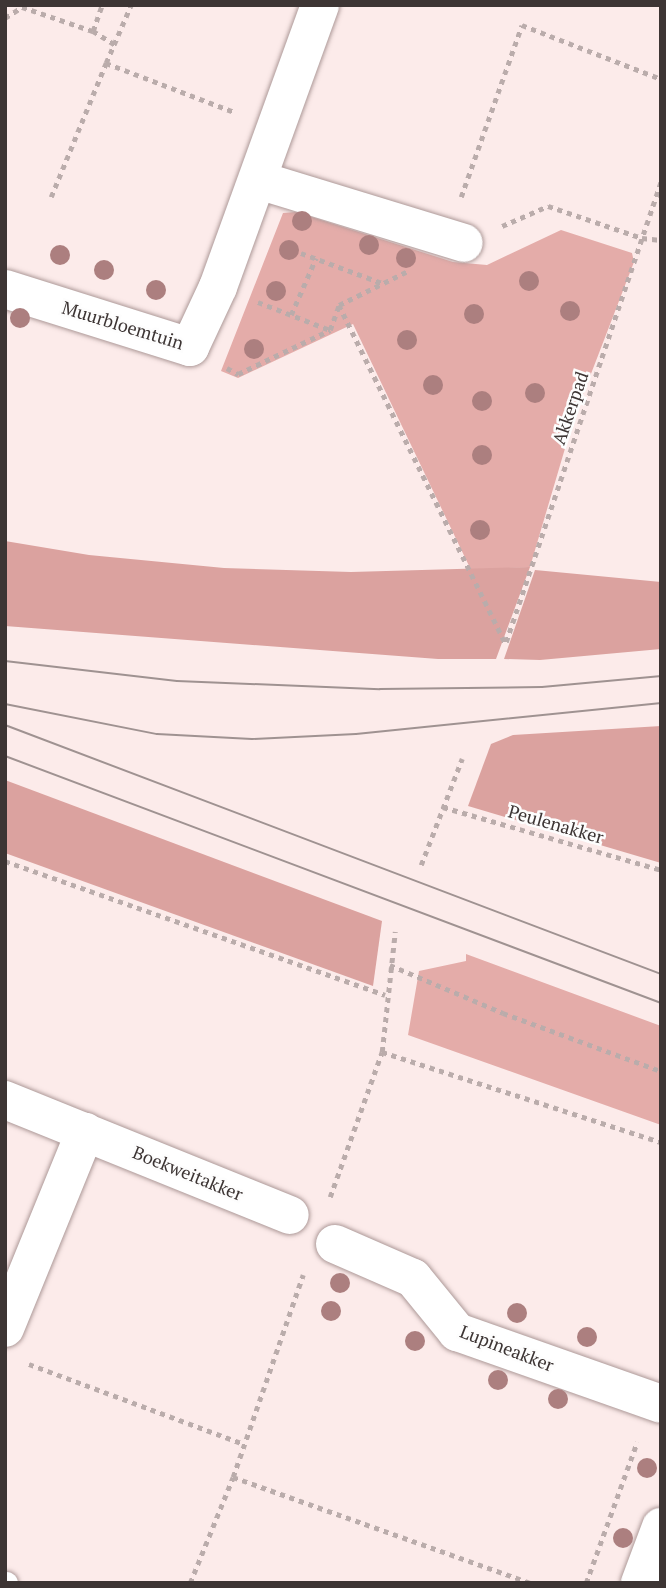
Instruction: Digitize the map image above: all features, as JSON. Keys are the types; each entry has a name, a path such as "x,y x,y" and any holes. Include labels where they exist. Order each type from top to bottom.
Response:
{"street":[{"name":"Muurbloemtuin","path":"5,289 190,347 218,287 320,5"},
{"path":"258,180 455,240"},
{"name":"Boekweitakker","path":"5,1100 290,1215"},
{"path":"12,1344 16,1272 85,1132"},
{"name":"Lupineakker","path":"335,1244 413,1278 457,1332 656,1403"},
{"path":"640,1583 661,1527"}],"path":[{"path":"93,31 102,5"},
{"path":"51,197 131,5"},
{"path":"5,18 22,6 93,31 116,45"},
{"path":"455,240 522,25 661,79"},
{"path":"106,63 276,128"},
{"name":"Akkerpad","path":"339,305 506,642 661,182"},
{"path":"190,347 238,374 330,330 339,305 455,240 548,206 642,238 661,240"},
{"path":"301,253 382,283"},
{"path":"291,315 316,258"},
{"path":"218,287 330,330"},
{"path":"421,865 463,759"},
{"name":"Peulenakker","path":"443,807 661,870"},
{"path":"5,861 385,995"},
{"path":"390,965 503,1013 661,1071"},
{"path":"382,1052 661,1142"},
{"path":"12,1344 244,1444"},
{"path":"586,1583 656,1403"},
{"path":"233,1477 531,1583"}],"shaded area":[{"path":"296,212 453,262 487,265 561,230 632,253 634,262 574,418 530,567 471,570 353,324 238,378 221,371 283,213"},
{"path":"5,541 89,555 224,568 351,572 530,567 496,659 438,659 5,626"},
{"path":"535,570 661,582 661,649 540,660 504,659"},
{"path":"661,726 661,863 468,806 491,744 513,735"},
{"path":"5,780 382,921 373,986 5,853"},
{"path":"466,954 661,1026 661,1125 408,1035 419,971 466,961"}],"tram line":[{"path":"5,661 177,681 380,689 542,687 661,676"},
{"path":"5,704 157,734 252,739 356,734 661,703"},
{"path":"5,725 661,974"},
{"path":"5,756 661,1003"}]}
